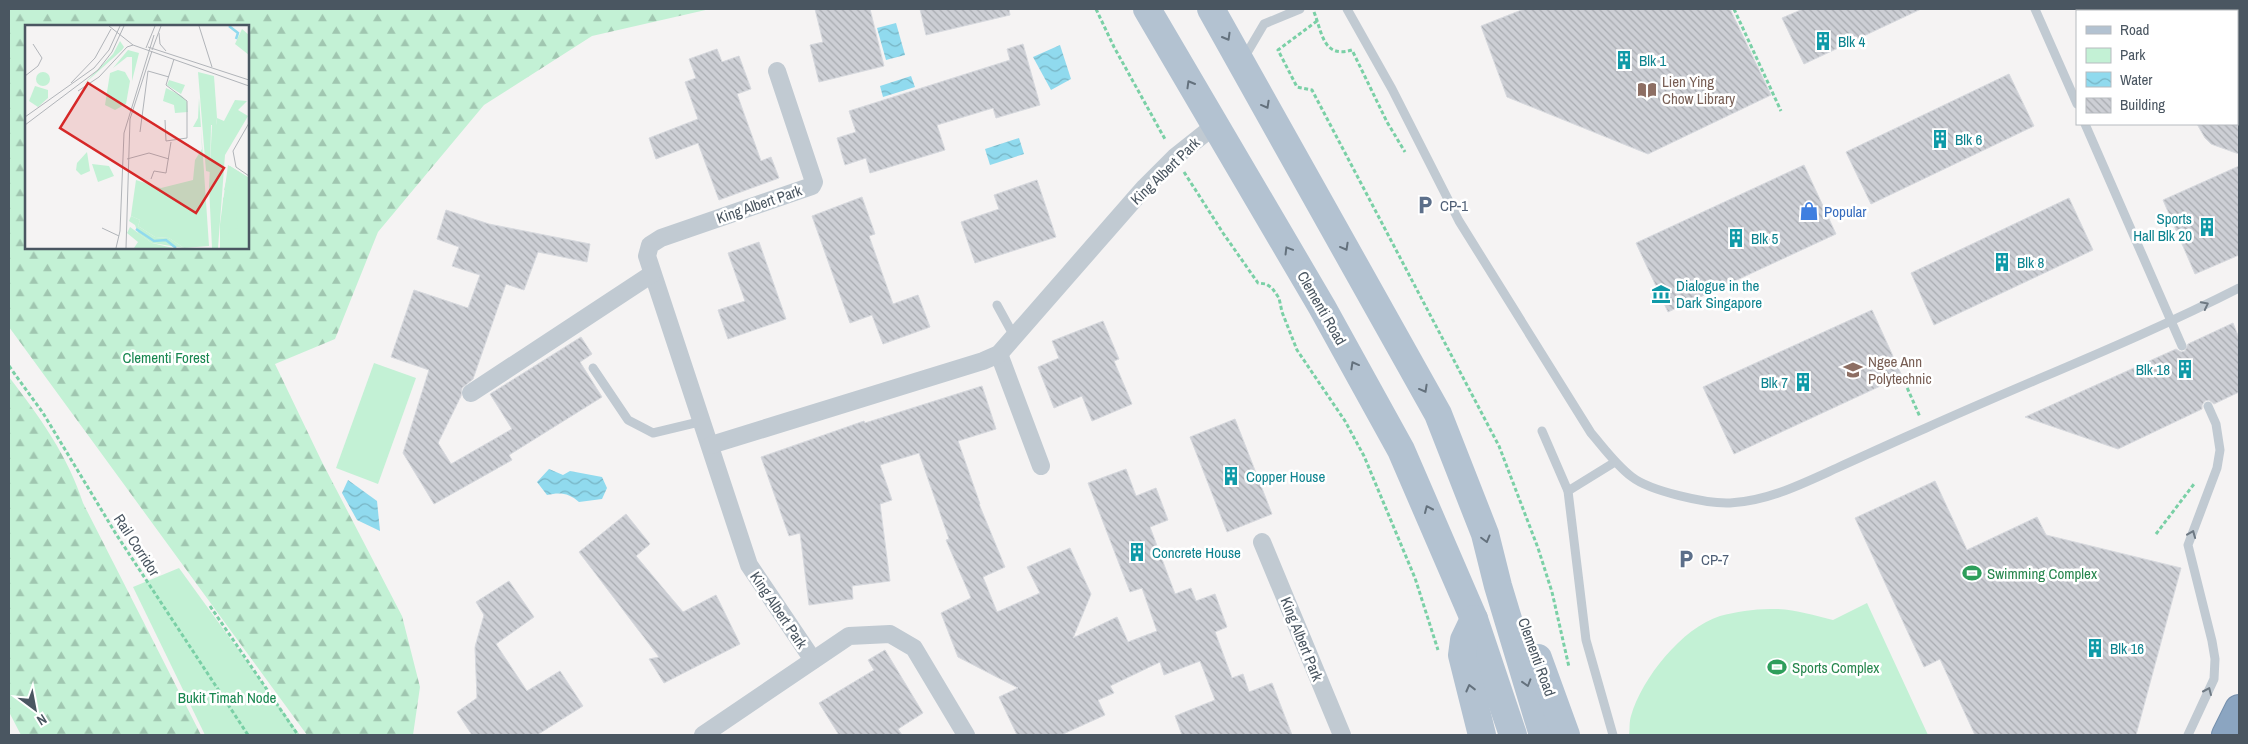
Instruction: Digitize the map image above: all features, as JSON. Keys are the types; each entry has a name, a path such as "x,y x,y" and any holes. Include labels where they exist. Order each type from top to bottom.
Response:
{"highway":[{"path":"2226,735 2239,709"}],"main road":[{"name":"Clementi Road","path":"1147,9 1322,307 1401,450 1474,619 1513,735"},
{"name":"Clementi Road","path":"1216,10 1242,63 1438,414 1485,534 1498,586 1543,735"},
{"name":"Clementi Road","path":"1498,586 1512,598 1519,609 1566,735"},
{"path":"1474,619 1464,640 1462,655 1482,735"}],"street":[{"name":"King Albert Park","path":"777,71 814,182 812,186 661,238 650,245 647,256 711,445 749,565 813,660"},
{"name":"King Albert Park","path":"711,445 983,361 998,354 1145,186 1175,157 1214,126"},
{"path":"470,393 652,274"},
{"path":"998,354 1041,466"},
{"name":"King Albert Park","path":"1262,542 1342,735"},
{"name":"King Albert Park","path":"703,735 849,636 890,634 914,648 966,735"}],"lane":[{"path":"1242,63 1264,24 1300,9"},
{"path":"1347,9 1392,89 1459,221 1591,433 1615,462 1633,478 1676,494 1728,503 1758,500 1789,490 1946,419 2172,322 2239,288"},
{"path":"2035,9 2076,102"},
{"path":"2085,125 2182,346"},
{"path":"997,305 1014,336"},
{"path":"593,368 628,420 653,433 702,421"},
{"path":"2188,735 2214,679 2215,659 2212,640 2188,544 2219,459 2220,450 2216,424 2208,406"},
{"path":"1542,431 1568,491 1586,640 1613,735"},
{"path":"1568,491 1615,462"}],"path":[{"path":"1096,9 1114,47 1175,157 1223,233 1258,283 1266,284 1272,288 1279,298 1282,312 1297,350 1345,421 1373,476 1415,578 1440,656"},
{"path":"1734,9 1781,110"},
{"path":"1317,20 1278,50 1297,87 1312,90 1499,446 1538,548 1552,592 1571,675"},
{"name":"Rail Corridor","path":"9,366 43,413 116,534 248,735"},
{"path":"1902,376 1921,419 1913,423"},
{"path":"2156,534 2197,480"},
{"path":"210,606 298,735"}],"green space":[{"name":"Clementi Forest","path":"9,9 710,9 592,36 484,105 378,232 335,339 275,364 322,462 402,616 420,687 413,735 307,735 9,327"},
{"path":"374,363 416,378 378,484 336,468"},
{"path":"9,377 42,422 61,453 83,503 201,735 21,735 9,712"},
{"name":"Bukit Timah Node","path":"179,568 300,735 205,735 133,587"},
{"name":"Sports Complex","path":"1867,603 1928,735 1629,735 1630,718 1636,701 1654,671 1678,643 1706,622 1732,613 1770,609 1794,611 1833,620"}],"water":[{"path":"896,23 905,55 886,60 877,28"},
{"path":"1060,45 1071,79 1051,90 1033,57"},
{"path":"911,76 915,87 883,97 880,86"},
{"path":"1019,138 1024,154 990,165 985,149"},
{"path":"549,469 563,475 570,471 602,477 607,488 602,499 579,502 564,494 547,495 537,482"},
{"path":"348,480 377,501 380,531 357,520 342,493"}],"building":[{"path":"815,9 870,9 884,66 819,82 810,45 823,42"},
{"path":"920,9 1009,9 1010,15 926,35"},
{"name":"Blk 1","path":"1524,9 1730,9 1771,95 1648,154 1507,97 1481,26"},
{"name":"Blk 4","path":"1803,9 1921,9 1804,64 1782,18"},
{"path":"1023,44 1040,105 996,118 993,108 937,125 945,150 870,173 866,158 845,165 837,138 856,132 849,111 1010,60 1007,49"},
{"path":"717,49 722,62 739,56 751,89 737,94 761,161 771,157 779,178 719,200 698,143 656,159 649,138 698,119 685,82 696,78 689,59"},
{"name":"Blk 6","path":"2009,74 2034,126 1871,204 1846,152"},
{"path":"2239,124 2239,154 2211,144 2198,125"},
{"name":"Blk 5","path":"1804,165 1836,234 1668,312 1636,243"},
{"name":"Sports Hall Blk 20","path":"2239,166 2239,255 2195,274 2163,200"},
{"path":"1037,180 1056,237 975,263 961,222 999,209 994,195"},
{"path":"862,197 875,234 869,236 893,304 918,295 930,327 883,344 872,315 850,323 812,216"},
{"name":"Blk 8","path":"2069,198 2093,250 1934,325 1911,273"},
{"path":"446,210 489,224 590,244 587,262 538,252 524,290 506,284 473,379 462,388 461,396 438,443 451,464 512,429 490,394 581,337 592,354 580,362 602,397 509,455 512,460 434,504 403,453 429,370 391,357 414,290 468,308 480,275 452,266 459,247 437,239"},
{"path":"759,242 786,319 728,339 718,310 745,301 728,253"},
{"name":"Blk 7","path":"1872,310 1902,376 1734,454 1703,387"},
{"path":"1103,321 1119,359 1114,361 1132,404 1092,421 1082,396 1054,408 1038,367 1059,358 1052,341"},
{"name":"Blk 18","path":"2233,323 2239,338 2239,392 2214,404 2209,400 2205,401 2202,409 2118,449 2025,417 2176,349 2181,352 2185,351 2188,344"},
{"path":"982,386 996,429 958,441 979,504 1005,567 983,577 997,612 1040,593 1027,567 1070,548 1091,594 1073,638 1117,617 1128,642 1157,631 1142,588 1130,592 1088,483 1126,469 1136,496 1156,488 1168,520 1150,527 1175,594 1191,588 1196,601 1215,594 1227,627 1215,632 1232,678 1243,674 1249,692 1272,683 1292,735 1182,735 1175,716 1215,700 1200,661 1164,675 1160,662 1110,686 1114,693 1098,700 1105,715 1061,735 1017,735 999,697 1018,688 958,657 941,613 971,598 946,540 949,539 919,453 880,465 892,500 880,504 890,581 852,586 853,599 809,605 800,533 789,536 761,457 864,421 865,423"},
{"name":"Copper House","path":"1235,419 1272,514 1227,532 1190,437"},
{"path":"1935,481 1967,550 2037,517 2046,535 2181,568 2136,735 1975,735 1940,659 1924,667 1855,518"},
{"path":"626,514 650,544 636,556 683,612 716,595 740,644 664,683 649,659 659,657 579,552"},
{"path":"509,581 534,617 496,644 527,691 560,671 583,706 537,735 472,735 457,712 477,698 475,647 484,615 476,602"},
{"path":"885,650 923,713 898,729 902,735 839,735 819,703 874,670 868,660"}],"place":[{"name":"Blk 4","path":"1823,41"},
{"name":"Blk 1","path":"1624,60"},
{"name":"Lien Ying Chow Library","path":"1647,90"},
{"name":"Blk 6","path":"1940,139"},
{"name":"CP-1","path":"1425,205"},
{"name":"Popular","path":"1809,211"},
{"name":"Sports Hall Blk 20","path":"2207,227"},
{"name":"Blk 5","path":"1736,238"},
{"name":"Blk 8","path":"2002,262"},
{"name":"Dialogue in the Dark Singapore","path":"1661,294"},
{"name":"Blk 18","path":"2185,369"},
{"name":"Ngee Ann Polytechnic","path":"1853,370"},
{"name":"Blk 7","path":"1803,382"},
{"name":"Copper House","path":"1231,476"},
{"name":"Concrete House","path":"1137,552"},
{"name":"CP-7","path":"1686,559"},
{"name":"Swimming Complex","path":"1972,573"},
{"name":"Blk 16","path":"2095,648"},
{"name":"Sports Complex","path":"1777,667"}]}
